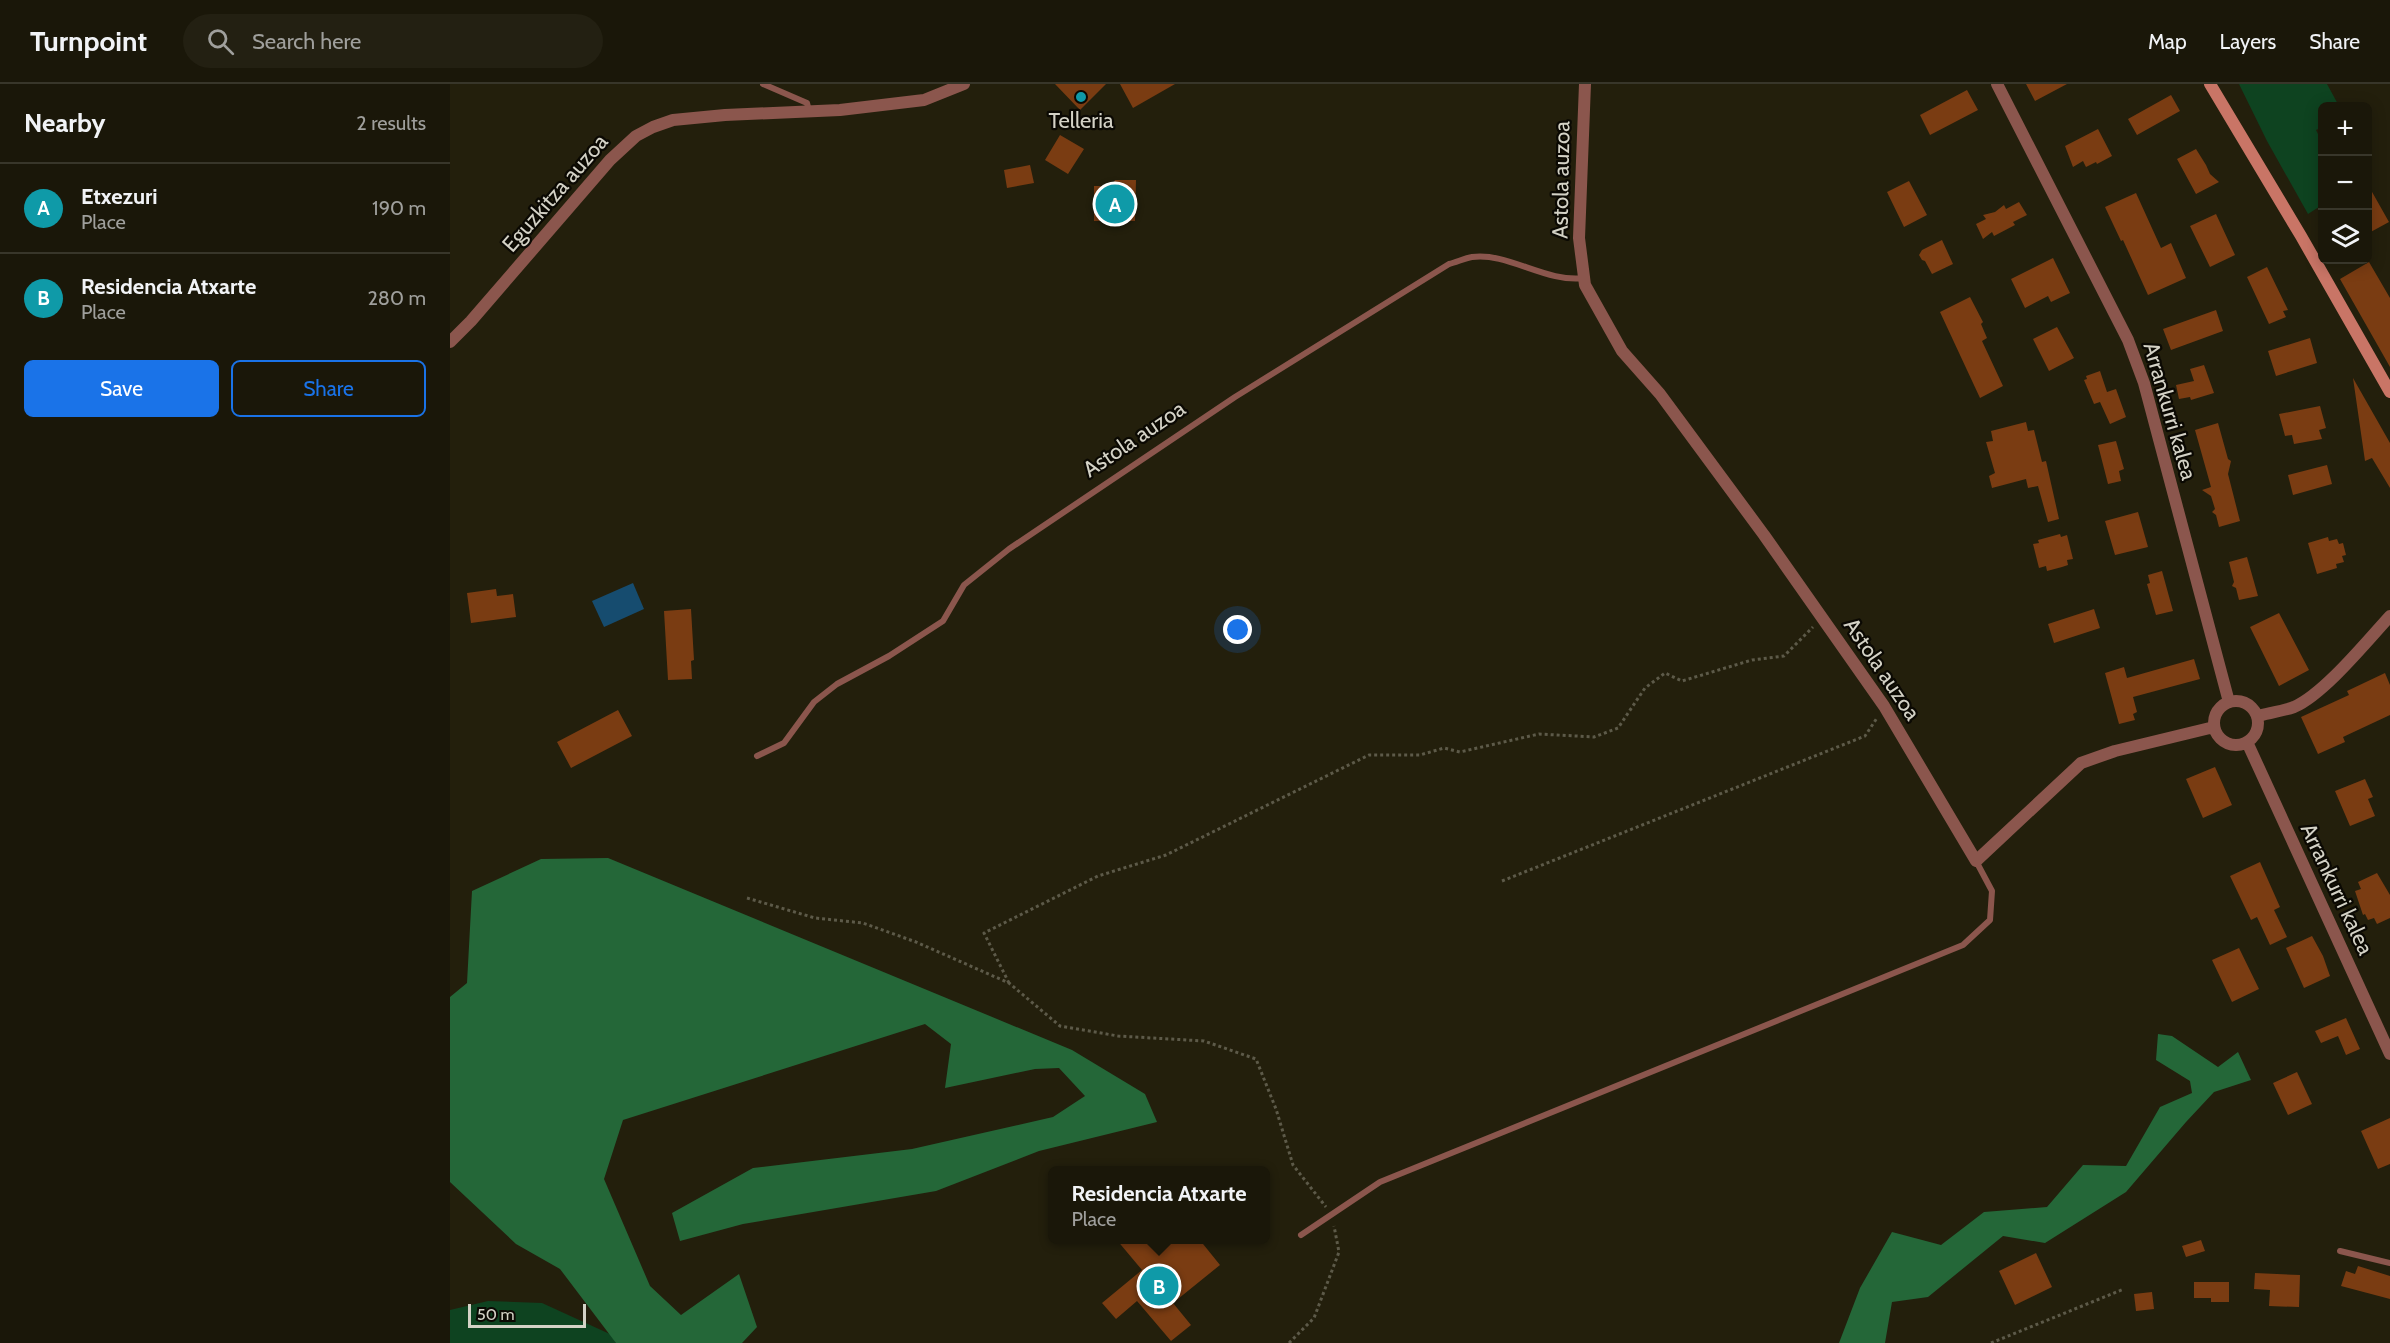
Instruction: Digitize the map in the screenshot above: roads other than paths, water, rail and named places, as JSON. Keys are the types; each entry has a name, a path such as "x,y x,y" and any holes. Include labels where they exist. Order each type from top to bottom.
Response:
{"street":[{"name":"Eguzkitza auzoa","path":"450,342 471,321 610,160 636,136 653,127 673,120 840,110 924,100 964,84"},
{"name":"Astola auzoa","path":"1585,84 1579,238 1585,285 1622,351 1660,394 1884,706 1976,861"},
{"name":"Arrankurri kalea","path":"1997,84 2128,340 2144,383 2229,702"},
{"path":"2210,84 2301,236 2390,392"},
{"path":"2257,716 2294,706 2316,692 2390,616"},
{"path":"2229,702 2243,702 2249,705 2257,716 2257,731 2247,742 2240,745 2221,740 2214,728 2215,715 2223,704 2229,702"},
{"path":"1976,861 2081,763 2115,751 2214,728"},
{"name":"Arrankurri kalea","path":"2247,742 2390,1053"}],"lane":[{"path":"763,84 807,103 809,111"},
{"name":"Astola auzoa","path":"757,756 784,743 814,702 837,684 889,656 943,621 964,585 1009,549 1234,397 1449,264 1473,257 1500,260 1574,279 1584,278"},
{"path":"1301,1234 1380,1182 1963,945 1990,920 1992,891 1976,861"},
{"path":"2340,1251 2390,1263"}],"water":[{"path":"633,583 644,609 604,627 592,601"}],"place":[{"name":"Telleria","path":"1081,97"},
{"name":"Etxezuri","path":"1115,204"},
{"name":"Residencia Atxarte","path":"1159,1286"}]}
